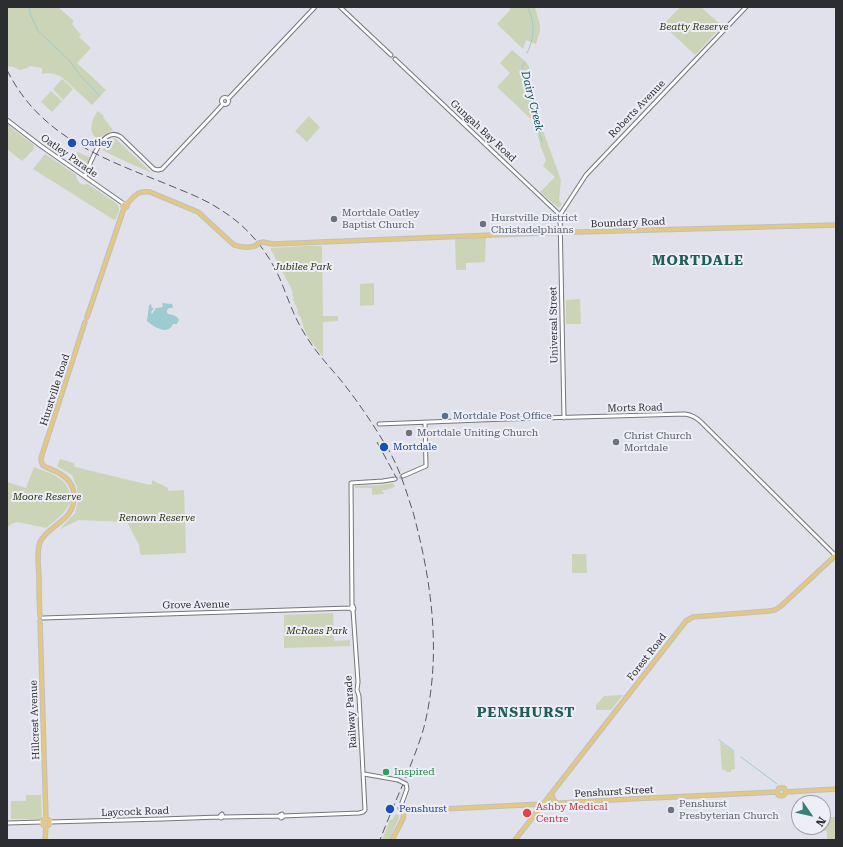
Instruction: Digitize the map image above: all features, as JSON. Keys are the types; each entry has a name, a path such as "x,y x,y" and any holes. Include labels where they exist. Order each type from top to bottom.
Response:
{"main road":[{"name":"Boundary Road","path":"125,205 138,193 144,191 150,192 198,212 234,245 252,247 259,242 273,244 561,233 836,225"},
{"name":"Hurstville Road","path":"41,463 42,453 85,322 89,319 87,317 125,205"},
{"name":"Hillcrest Avenue","path":"41,463 45,467 56,471 68,479 74,496 73,506 69,513 45,535 38,548 46,819"},
{"name":"Forest Road","path":"515,840 686,621 693,617 775,610 836,555"},
{"name":"Penshurst Street","path":"404,811 557,804 630,798 777,792 782,788 784,788 786,792 836,790"},
{"path":"552,794 553,799 557,804"},
{"path":"392,840 403,817 404,811"},
{"path":"45,840 46,826 49,825 50,822 46,819 42,822 43,825 46,826"}],"street":[{"path":"85,176 98,146 112,134 121,137 153,168 158,170 164,167 223,104 223,99 228,99 315,7"},
{"name":"Gungah Bay Road","path":"340,7 390,55 394,55 395,59 560,215"},
{"name":"Roberts Avenue","path":"560,215 586,174 746,7"},
{"name":"Oatley Parade","path":"7,120 41,146 125,205"},
{"path":"560,215 561,233"},
{"name":"Universal Street","path":"561,233 564,418"},
{"name":"Morts Road","path":"379,424 685,414 694,416 836,555"},
{"path":"402,476 426,466 425,422"},
{"name":"Railway Parade","path":"364,812 366,808 364,774 352,608 350,483 383,482 395,479"},
{"name":"Grove Avenue","path":"41,618 352,608"},
{"path":"364,774 398,780 406,784 408,787 400,808 404,811"},
{"name":"Laycock Road","path":"50,822 281,816 364,812"},
{"path":"7,823 42,822"}],"green space":[{"path":"7,7 58,7 74,21 72,24 81,35 79,37 91,48 77,63 106,90 92,105 58,75 50,73 42,74 42,68 30,66 20,70 7,66"},
{"path":"509,7 535,7 540,25 540,31 536,44 526,40 523,49 497,24 510,10"},
{"name":"Beatty Reserve","path":"680,7 701,7 722,26 695,55 663,25"},
{"path":"512,50 526,62 530,68 522,73 539,118 535,123 497,87 510,73 500,63"},
{"path":"62,79 73,89 63,100 53,89"},
{"path":"51,91 62,101 52,112 41,102"},
{"path":"98,111 104,116 103,117 113,130 97,139 92,133 92,122"},
{"path":"309,116 320,127 307,142 295,131"},
{"path":"539,120 561,180 559,200 562,204 559,208 540,192 555,177 543,166 546,160 541,148 535,124"},
{"path":"7,123 33,144 34,149 22,161 7,149"},
{"path":"114,138 116,139 152,173 102,150"},
{"path":"78,152 91,158 83,169 74,164"},
{"path":"45,154 76,175 77,180 80,183 84,185 88,184 117,204 119,210 116,219 114,220 33,169"},
{"path":"486,237 485,262 466,263 466,270 456,270 455,238"},
{"name":"Jubilee Park","path":"322,246 323,316 338,316 338,321 323,322 323,357 310,340 304,329 301,318 297,313 298,310 293,300 294,298 291,288 270,248"},
{"path":"374,283 374,305 360,306 360,284"},
{"path":"580,299 581,324 566,324 566,300"},
{"name":"Renown Reserve","path":"60,459 74,463 75,467 150,485 152,484 152,480 168,488 168,491 184,490 186,553 142,555 140,553 139,545 127,522 79,520 60,529 75,513 78,500 77,487 72,475 57,466"},
{"name":"Moore Reserve","path":"34,467 57,477 66,484 69,490 70,504 63,514 46,528 17,522 11,524 7,528 7,482 26,488"},
{"path":"393,483 395,487 382,490 384,494 372,495 372,488 355,488 355,486"},
{"path":"572,554 586,554 587,573 572,573"},
{"name":"McRaes Park","path":"333,613 334,641 350,640 350,646 284,648 284,615"},
{"path":"623,695 611,710 596,710 596,705 604,696"},
{"path":"720,742 734,752 735,769 731,770 731,772 722,770"},
{"path":"26,795 41,795 42,819 11,819 11,801 26,801"},
{"path":"396,814 399,815 399,818 389,840 382,840 390,820 392,820"},
{"path":"831,817 836,817 836,840 827,840 827,835 831,835"}],"water":[{"path":"162,303 172,304 173,307 168,309 167,313 176,316 179,320 177,324 173,324 171,328 164,330 153,326 147,321 149,305 151,304 152,308 154,308 151,312 152,314 156,308 163,307"}],"waterway":[{"path":"29,7 31,16 38,31 69,60 79,74 99,95"},
{"name":"Dairy Creek","path":"527,7 532,18 533,30 527,53"},
{"name":"Dairy Creek","path":"524,62 522,69 542,141"},
{"path":"719,740 734,751"},
{"path":"741,757 777,784"}],"tunnel":[{"path":"395,479 403,476"}],"railway":[{"path":"7,70 20,92 36,112 54,128 74,142 117,164 207,202 230,216 248,231 275,268 295,315 310,342 346,386 371,421 396,464 413,512 420,538 430,592 433,673 424,727 418,747 380,840"},
{"path":"377,442 396,477"}],"place":[{"name":"Oatley","path":"72,143"},
{"name":"Mortdale Oatley Baptist Church","path":"334,219"},
{"name":"Hurstville District Christadelphians","path":"483,224"},
{"name":"Mortdale Post Office","path":"445,416"},
{"name":"Mortdale Uniting Church","path":"409,433"},
{"name":"Christ Church Mortdale","path":"616,442"},
{"name":"Mortdale","path":"384,447"},
{"name":"Inspired","path":"386,772"},
{"name":"Penshurst","path":"390,809"},
{"name":"Penshurst Presbyterian Church","path":"671,810"},
{"name":"Ashby Medical Centre","path":"527,813"}],"district":[{"name":"MORTDALE","path":"698,261"},
{"name":"PENSHURST","path":"526,713"}]}
